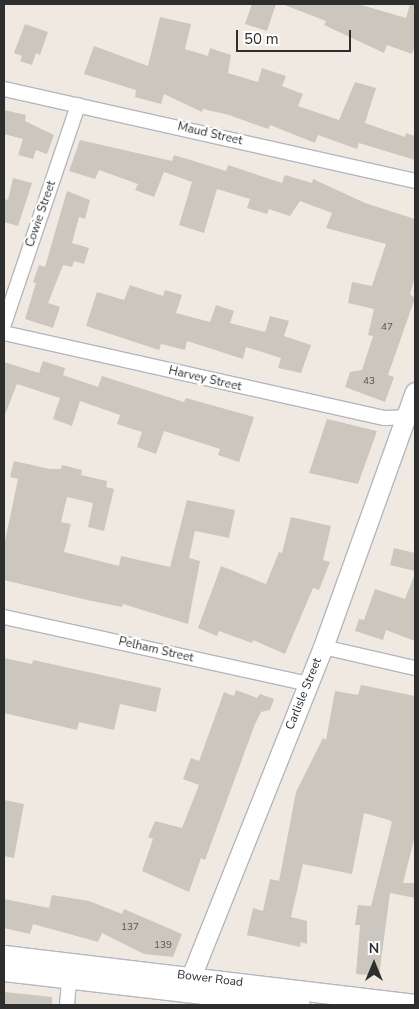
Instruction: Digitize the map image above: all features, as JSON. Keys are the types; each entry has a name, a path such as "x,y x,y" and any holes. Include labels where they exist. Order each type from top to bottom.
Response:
{"street":[{"name":"Maud Street","path":"4,89 415,182"},
{"name":"Cowie Street","path":"4,324 78,105"},
{"name":"Harvey Street","path":"4,333 284,397 391,419 411,417"},
{"name":"Carlisle Street","path":"188,985 323,647 411,417 415,392"},
{"name":"Pelham Street","path":"4,617 308,684"},
{"path":"323,647 415,668"},
{"name":"Bower Road","path":"4,955 70,971"},
{"name":"Bower Road","path":"4,971 70,971 304,1000 415,1004"},
{"path":"67,1005 70,971"}],"building":[{"path":"252,4 276,4 267,31 245,24"},
{"path":"282,4 358,4 406,18 410,4 415,4 415,46 412,54 387,45 384,53 324,25 326,21"},
{"path":"160,17 191,24 185,49 208,56 210,48 231,55 228,73 258,82 262,68 286,76 282,86 303,94 298,106 339,120 355,82 376,88 365,123 405,137 406,133 415,136 415,160 359,143 357,149 318,135 315,143 270,125 268,129 229,115 203,109 202,112 164,94 161,104 135,97 136,90 84,74 94,46 148,66"},
{"path":"25,24 48,32 40,55 36,53 32,65 20,61 22,56 14,53"},
{"path":"4,110 26,115 25,121 54,135 47,154 36,150 33,159 18,155 23,139 4,134"},
{"path":"80,140 172,161 174,155 226,171 228,165 282,183 285,175 312,183 313,179 365,203 415,219 415,277 410,294 415,298 388,375 394,377 385,402 345,387 350,372 362,370 373,336 368,335 374,309 348,303 352,282 372,286 386,244 326,228 332,213 300,201 290,216 269,209 267,214 247,208 250,199 217,189 204,233 179,225 192,182 164,172 154,197 135,190 138,184 99,170 95,179 69,171"},
{"path":"13,178 32,183 18,226 4,222 4,199 8,200"},
{"path":"67,191 90,200 85,219 79,217 72,243 89,248 84,264 74,261 72,267 63,265 48,303 60,307 53,328 25,319 36,283 33,282 39,265 45,267"},
{"path":"130,285 163,296 165,290 182,295 176,313 210,322 216,305 234,311 230,323 265,332 270,316 289,321 284,336 311,345 301,373 278,368 281,358 246,347 243,359 187,341 185,350 161,344 159,350 86,326 97,292 124,300"},
{"path":"43,361 65,368 63,375 98,387 102,376 184,402 186,398 254,417 239,462 218,455 220,449 164,431 156,454 137,447 142,432 117,424 120,415 80,401 72,426 53,419 60,398 17,384 4,417 4,362 39,373"},
{"path":"327,419 377,431 358,484 309,473"},
{"path":"14,461 50,469 61,469 62,465 82,470 81,475 107,481 106,487 114,489 104,531 88,527 93,503 67,497 61,522 71,524 64,552 119,566 121,556 170,567 187,500 235,510 229,538 195,531 189,558 200,561 188,624 123,604 122,607 87,600 4,580 4,546 18,479 10,477"},
{"path":"291,517 331,526 323,560 330,562 319,590 313,588 285,654 253,640 252,643 219,631 217,636 198,628 221,566 266,584 279,552 282,553"},
{"path":"394,548 415,553 415,571 390,565"},
{"path":"414,576 415,641 386,630 383,640 355,631 359,619 364,620 375,589 405,599"},
{"path":"4,658 32,664 33,660 161,688 156,712 120,704 114,730 79,722 77,730 4,713"},
{"path":"361,685 415,696 415,836 403,883 415,883 415,898 390,893 379,976 356,974 360,925 355,925 358,905 371,906 392,822 389,820 364,813 352,874 303,864 291,917 307,921 307,944 301,942 300,947 247,935 253,908 263,911 270,879 279,881 296,792 323,738 326,740 335,691 358,695"},
{"path":"236,690 257,698 260,694 274,699 270,710 261,712 255,724 205,860 201,858 189,892 142,871 153,839 148,837 155,821 182,828 199,785 183,779 191,758 199,761 224,692 234,696"},
{"path":"4,800 24,804 14,858 4,856"},
{"path":"52,895 89,901 122,914 124,909 182,934 173,957 144,954 102,933 98,942 33,924 30,934 4,928 4,899 49,908"},
{"path":"4,992 52,997 52,1005 4,1005"}]}
